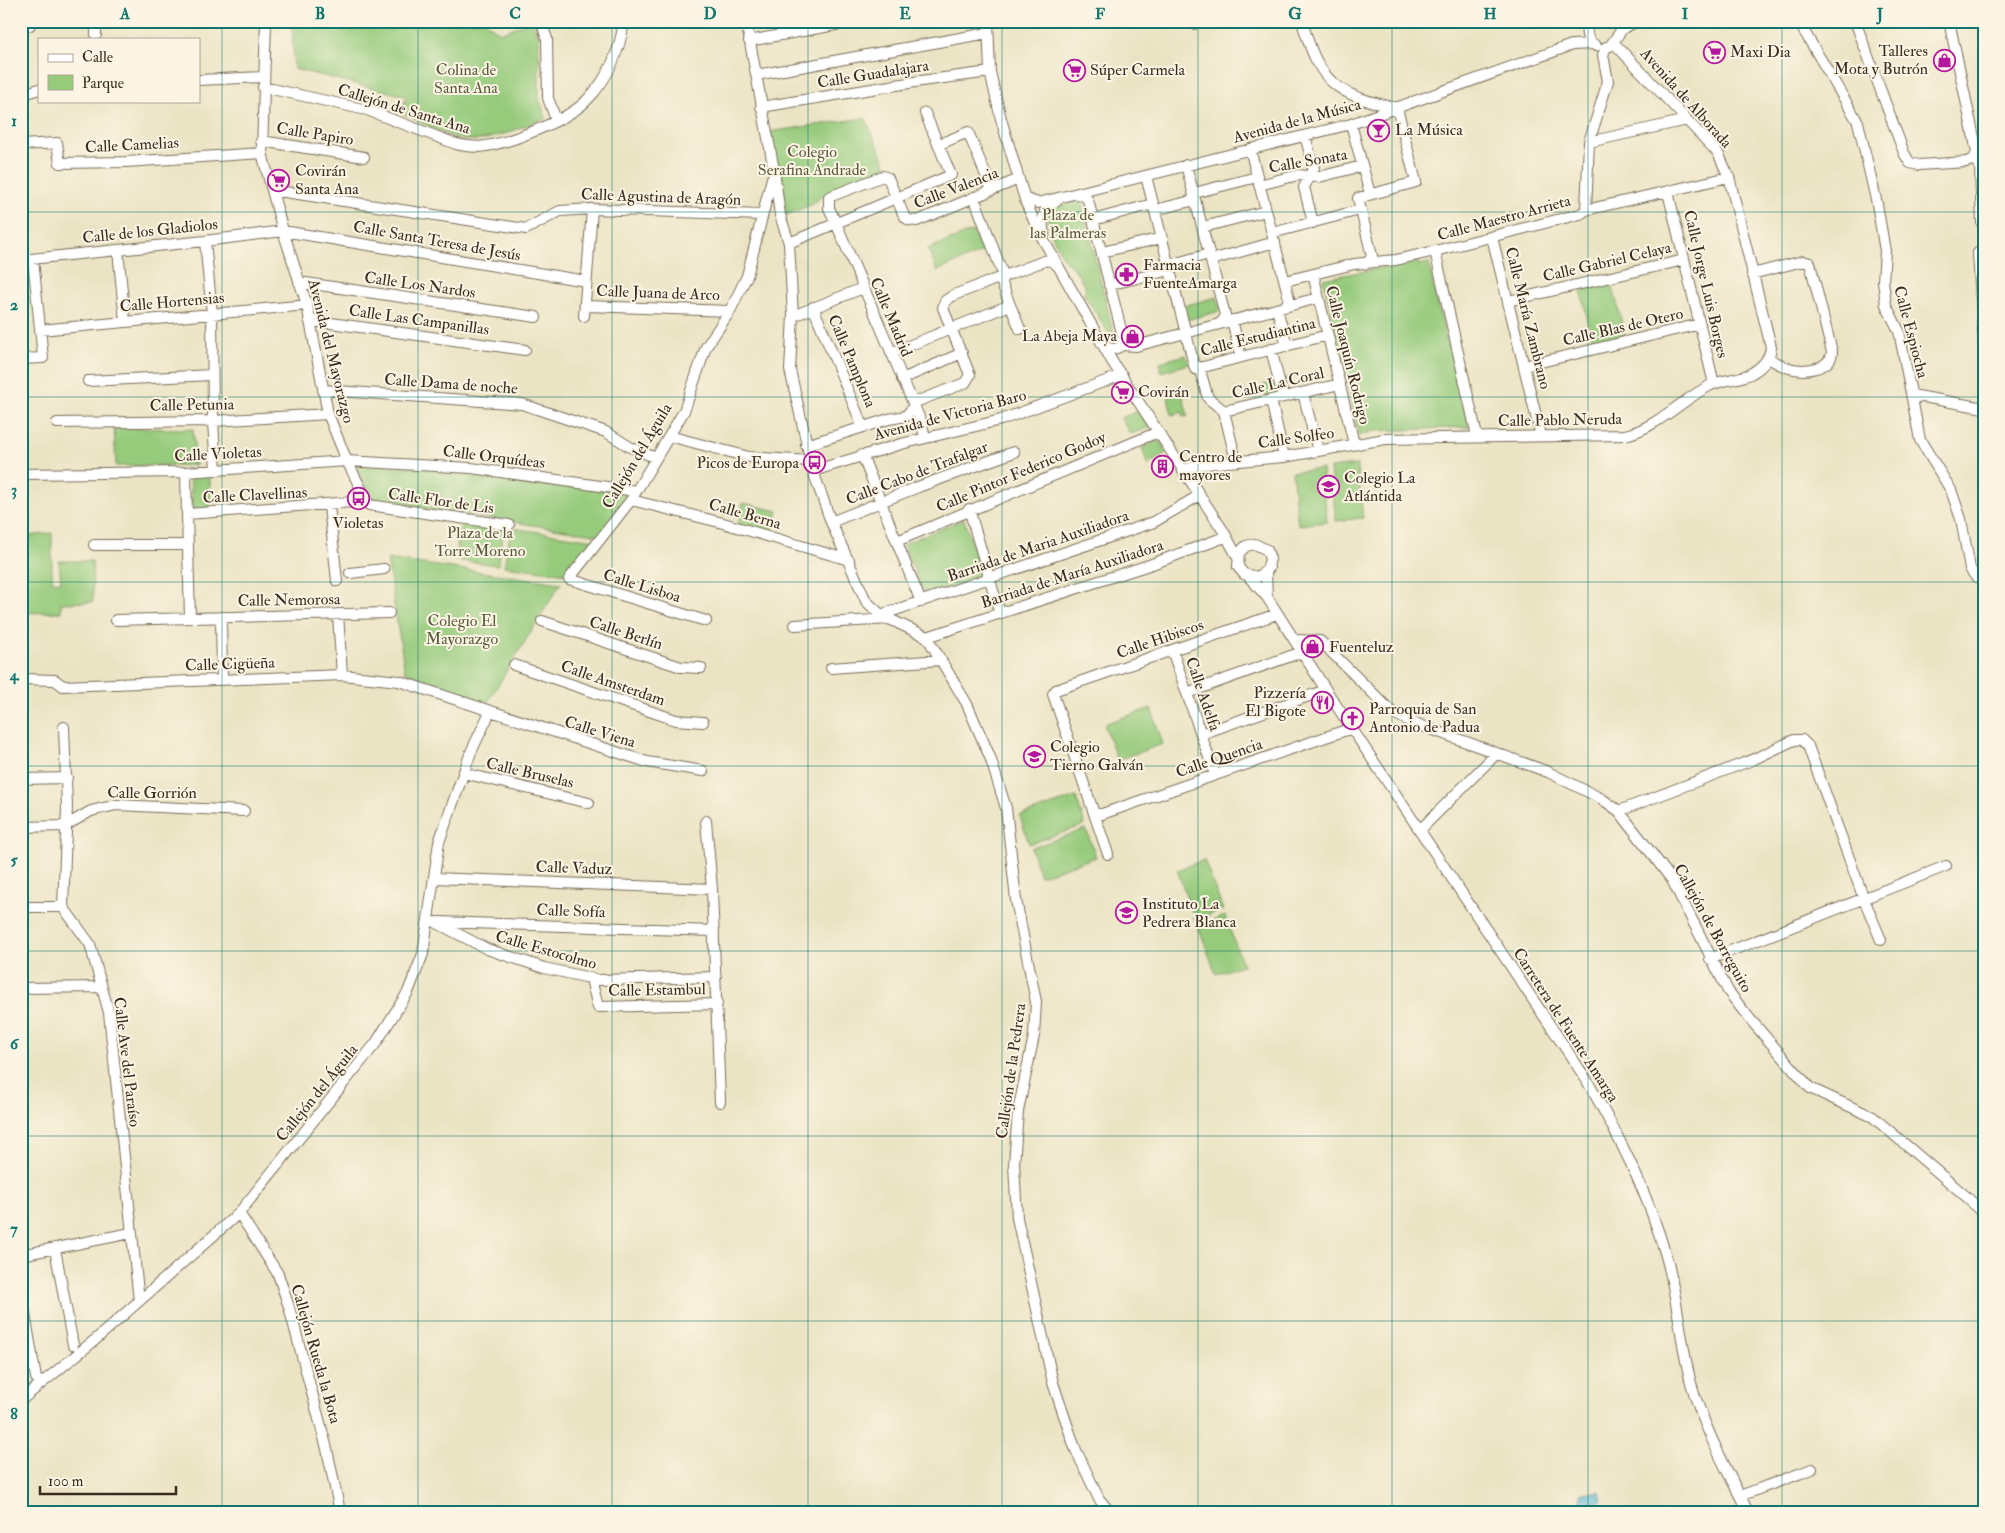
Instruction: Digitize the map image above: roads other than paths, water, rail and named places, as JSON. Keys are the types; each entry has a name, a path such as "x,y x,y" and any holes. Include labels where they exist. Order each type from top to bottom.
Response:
{"street":[{"path":"96,21 96,35"},
{"name":"Avenida del Mayorazgo","path":"266,21 262,152 282,231 307,305 328,414 347,461 368,503"},
{"path":"541,21 547,39 548,98 556,120"},
{"name":"Callejón de Santa Ana","path":"200,80 264,82 367,110 456,144 471,147 487,146 532,132 556,120 586,101 610,70 622,39 624,21"},
{"path":"746,21 774,170 780,215 789,243 793,316 790,370 811,466 831,522 866,601 880,615 927,637"},
{"path":"749,41 857,21"},
{"path":"988,21 990,72 1001,119 1019,179 1039,232 1045,239 1113,363 1236,551 1241,571 1248,576 1258,577 1269,568"},
{"path":"1302,21 1318,66 1327,80 1362,100 1397,108 1416,182 1358,198 1372,256 1367,264"},
{"path":"1613,41 1616,21"},
{"path":"1586,210 1589,142 1608,81 1603,55 1623,28 1638,21"},
{"name":"Calle Espiocha","path":"1798,21 1855,114 1877,204 1885,251 1883,281 1886,305 1899,331 1920,440 1951,490 1961,519 1970,569 1980,578"},
{"path":"1855,21 1904,153 1910,163 1919,165 1958,163 1974,159"},
{"path":"1949,21 1977,152 1974,159"},
{"path":"1588,24 1593,44"},
{"name":"Avenida de la Música","path":"1026,198 1038,203 1356,122 1572,45 1583,38 1588,24"},
{"path":"756,75 988,33"},
{"name":"Avenida de la Música","path":"1572,45 1613,41"},
{"name":"Avenida de Alborada","path":"1613,41 1718,153 1729,177"},
{"name":"Calle Guadalajara","path":"761,107 921,81 990,72"},
{"path":"21,94 38,89"},
{"path":"1362,100 1367,110 1356,122 1362,166 1370,194"},
{"path":"789,243 951,175 925,113"},
{"path":"1589,142 1687,120"},
{"path":"938,145 968,132 992,190"},
{"path":"1305,136 1314,168 1304,186 1313,222"},
{"name":"Calle Papiro","path":"261,141 364,157"},
{"name":"Calle Camelias","path":"21,145 58,143 60,163 126,162 262,152"},
{"path":"1250,149 1289,298 1281,308 1287,346"},
{"path":"1974,159 1980,167 1982,223"},
{"path":"1186,165 1225,315 1224,320 1219,324"},
{"name":"Calle Sonata","path":"1093,220 1258,181 1298,175 1320,177 1362,166"},
{"name":"Callejón del Águila","path":"569,579 634,496 684,411 706,347 730,311 747,276 774,170"},
{"path":"1146,176 1186,333 1197,368 1208,398 1224,411 1236,461"},
{"name":"Calle Madrid","path":"897,198 888,178 875,177 829,197 830,208 862,288 922,424 926,438"},
{"path":"1729,177 1752,274 1771,346 1768,358 1796,370 1815,368 1828,363 1832,352 1810,263 1805,261 1752,274"},
{"name":"Calle Maestro Arrieta","path":"1285,281 1354,264 1367,264 1435,251 1580,214 1586,210 1729,177"},
{"name":"Calle Valencia","path":"897,198 904,216 909,220 917,221 1019,179"},
{"name":"Calle Agustina de Aragón","path":"272,190 526,229 560,211 592,209 762,215"},
{"name":"Calle Jorge Luis Borges","path":"1668,192 1714,384"},
{"path":"1076,194 1083,195 1088,200 1124,336 1120,346 1119,370"},
{"path":"1045,239 1043,215 1049,204 1061,197"},
{"path":"974,198 1010,305 1020,328"},
{"path":"586,281 592,209"},
{"path":"1110,285 1273,238 1313,222 1360,210"},
{"path":"1202,227 1266,211"},
{"name":"Calle de los Gladiolos","path":"21,260 282,231"},
{"name":"Calle Santa Teresa de Jesús","path":"282,231 586,281"},
{"name":"Calle María Zambrano","path":"1492,237 1540,436"},
{"path":"1102,252 1162,238"},
{"path":"204,241 212,314 213,421 216,470"},
{"path":"118,250 125,322"},
{"path":"1435,251 1477,436"},
{"path":"1978,252 1984,348"},
{"path":"21,360 42,358 33,259"},
{"path":"806,445 906,416 914,409 918,401 965,383 970,375 943,308 948,298 1047,260 1059,267"},
{"name":"Calle Gabriel Celaya","path":"1508,301 1684,260"},
{"name":"Calle Joaquín Rodrigo","path":"1313,274 1354,444"},
{"name":"Calle Juana de Arco","path":"586,281 585,311 730,311"},
{"name":"Calle Los Nardos","path":"299,282 536,317"},
{"path":"793,316 862,288"},
{"path":"1105,346 1111,349 1120,346 1136,346 1318,298"},
{"name":"Calle Hortensias","path":"40,330 307,305"},
{"path":"891,353 1010,305"},
{"name":"Calle Pamplona","path":"813,308 863,427"},
{"name":"Calle Las Campanillas","path":"309,320 525,350"},
{"path":"1232,320 1241,357"},
{"name":"Calle Blas de Otero","path":"1524,366 1700,324"},
{"name":"Calle Estudiantina","path":"1197,368 1328,335"},
{"path":"1271,349 1283,397"},
{"path":"902,379 962,354"},
{"name":"Calle Pablo Neruda","path":"1354,444 1373,440 1412,437 1612,436 1633,433 1652,425 1687,399 1714,384 1750,374 1768,358"},
{"name":"Avenida de Victoria Baro","path":"811,466 1001,420 1119,370"},
{"path":"88,381 212,375"},
{"name":"Calle La Coral","path":"1224,411 1340,384"},
{"name":"Calle Dama de noche","path":"323,390 522,404 606,432 630,447 656,458"},
{"path":"1303,392 1318,451"},
{"path":"1912,395 1982,407"},
{"path":"1271,400 1284,457"},
{"name":"Calle Petunia","path":"58,423 213,421 328,414"},
{"name":"Calle Pintor Federico Godoy","path":"897,541 1158,432"},
{"path":"669,436 749,457 811,466"},
{"name":"Calle Solfeo","path":"1183,471 1196,465 1284,457 1354,444"},
{"name":"Calle Cabo de Trafalgar","path":"831,522 1014,452"},
{"path":"862,455 921,602"},
{"name":"Calle Violetas","path":"21,474 186,472 347,461"},
{"name":"Calle Orquídeas","path":"347,461 471,468 634,496"},
{"name":"Calle Clavellinas","path":"186,472 187,514 368,503"},
{"name":"Barriada de Maria Auxiliadora","path":"880,615 989,580 1154,522 1200,495"},
{"name":"Calle Berna","path":"634,496 849,560"},
{"name":"Calle Flor de Lis","path":"368,503 509,525"},
{"path":"329,506 337,581"},
{"path":"970,509 1000,614"},
{"path":"187,514 190,617"},
{"path":"1224,535 1239,542 1259,545 1267,550 1270,559 1266,581 1267,597"},
{"name":"Barriada de María Auxiliadora","path":"927,637 1152,564 1224,535"},
{"path":"1238,558 1242,549 1250,544"},
{"path":"94,546 187,545"},
{"path":"350,573 384,570"},
{"name":"Carretera de Fuente Amarga","path":"1248,576 1267,597 1326,690 1586,1079 1619,1137 1644,1195 1666,1255 1687,1366 1700,1412 1748,1512"},
{"name":"Calle Lisboa","path":"569,579 706,621"},
{"name":"Calle Nemorosa","path":"116,620 389,613"},
{"path":"338,614 342,675"},
{"name":"Calle Hibiscos","path":"1095,814 1092,810 1053,694 1056,690 1278,614"},
{"path":"221,617 222,678"},
{"path":"795,625 892,619"},
{"name":"Calle Berlín","path":"542,621 681,667 701,668"},
{"name":"Callejón de la Pedrera","path":"927,637 967,704 990,757 1006,808 1016,900 1036,1002 1034,1036 1018,1111 1014,1195 1042,1340 1053,1383 1074,1448 1099,1499 1110,1512"},
{"name":"Callejón de Borreguito","path":"1295,640 1320,641 1393,713 1409,722 1548,772 1602,799 1619,811 1672,880 1710,959 1728,991 1810,1088 1873,1117 1961,1192 1984,1215"},
{"name":"Calle Adelfa","path":"1172,650 1215,775"},
{"path":"1187,693 1302,652"},
{"path":"831,668 941,660"},
{"name":"Calle Amsterdam","path":"514,665 676,720 703,722"},
{"name":"Calle Cigüeña","path":"21,679 55,680 62,686 222,678 342,675 399,681"},
{"name":"Calle Viena","path":"399,681 647,762 704,771"},
{"path":"1201,734 1326,690"},
{"name":"Callejón del Águila","path":"21,1400 96,1340 239,1213 376,1043 408,992 423,954 431,921 439,842 464,773 490,712"},
{"path":"21,907 63,907 67,778 64,727"},
{"name":"Calle Quencia","path":"1095,814 1102,814 1352,728"},
{"path":"1619,811 1752,760 1794,740 1802,740 1808,746 1881,940"},
{"path":"1420,830 1496,754"},
{"name":"Calle Bruselas","path":"464,773 589,803"},
{"path":"21,779 67,778"},
{"name":"Calle Gorrión","path":"65,826 91,811 110,806 244,811"},
{"path":"1095,814 1108,854"},
{"path":"706,821 712,889 720,1102"},
{"path":"21,826 65,826"},
{"path":"1710,959 1946,866"},
{"name":"Calle Vaduz","path":"434,878 712,889"},
{"name":"Calle Ave del Paraíso","path":"63,907 90,944 109,1013 139,1301"},
{"name":"Calle Sofía","path":"431,921 714,931"},
{"name":"Calle Estocolmo","path":"431,921 486,949 544,968 591,979 716,977"},
{"name":"Calle Estambul","path":"591,979 598,1007 717,1004"},
{"path":"21,988 102,987"},
{"name":"Callejón Rueda la Bota","path":"239,1213 278,1274 289,1307 327,1449 340,1512"},
{"path":"21,1255 132,1234"},
{"path":"55,1249 72,1345"},
{"path":"21,1291 36,1378"},
{"path":"1740,1496 1812,1469"}],"water":[{"path":"1600,1491 1602,1501 1593,1503 1581,1502 1581,1493"}],"place":[{"name":"Maxi Dia","path":"1714,52"},
{"name":"Talleres Mota y Butrón","path":"1944,60"},
{"name":"Súper Carmela","path":"1074,70"},
{"name":"La Música","path":"1379,130"},
{"name":"Covirán Santa Ana","path":"279,180"},
{"name":"Farmacia FuenteAmarga","path":"1127,274"},
{"name":"La Abeja Maya","path":"1133,336"},
{"name":"Covirán","path":"1122,392"},
{"name":"Picos de Europa","path":"815,463"},
{"name":"Centro de mayores","path":"1163,466"},
{"name":"Colegio La Atlántida","path":"1328,487"},
{"name":"Violetas","path":"358,499"},
{"name":"Fuenteluz","path":"1313,647"},
{"name":"Pizzería El Bigote","path":"1322,702"},
{"name":"Parroquia de San Antonio de Padua","path":"1353,718"},
{"name":"Colegio Tierno Galván","path":"1034,756"},
{"name":"Instituto La Pedrera Blanca","path":"1126,913"}],"park label":[{"name":"Colina de Santa Ana","path":"466,79"},
{"name":"Colegio Serafina Andrade","path":"812,161"},
{"name":"Plaza de las Palmeras","path":"1068,224"},
{"name":"Plaza de la Torre Moreno","path":"480,542"},
{"name":"Colegio El Mayorazgo","path":"462,630"}]}
